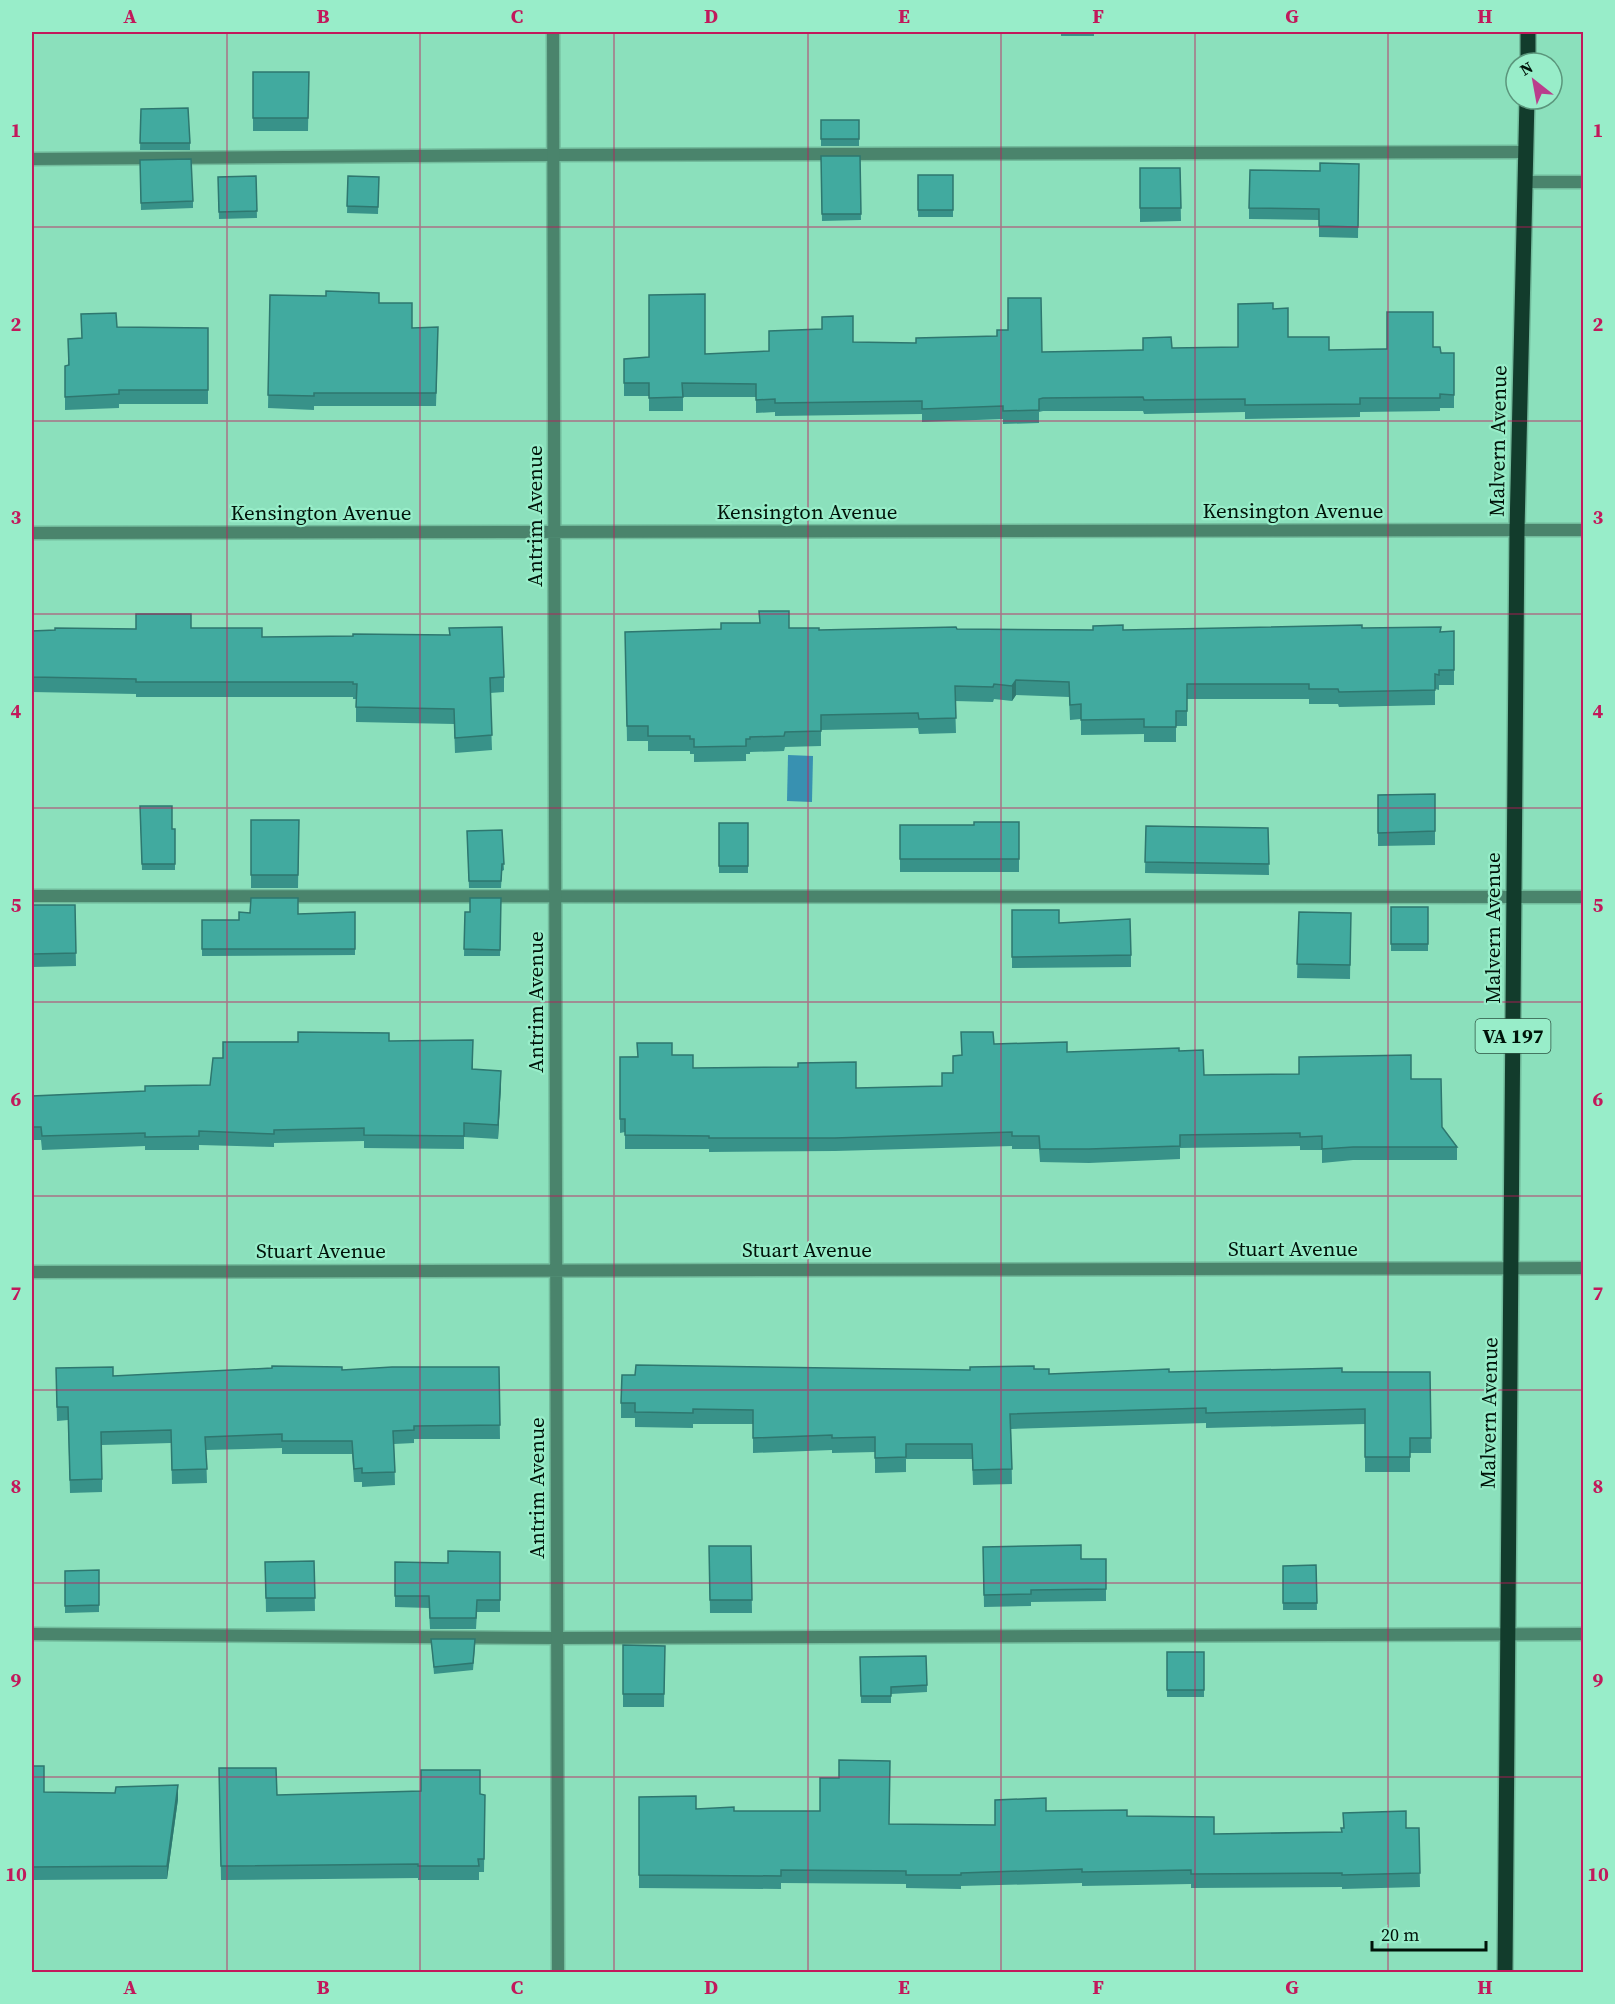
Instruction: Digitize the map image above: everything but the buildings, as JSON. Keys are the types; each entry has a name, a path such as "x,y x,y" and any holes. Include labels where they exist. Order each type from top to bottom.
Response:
{"main road":[{"path":"1528,32 1528,51"},
{"name":"Malvern Avenue","path":"1505,1972 1517,530 1527,111"}],"street":[{"name":"Antrim Avenue","path":"553,32 558,1972"},
{"path":"32,159 1526,152"},
{"path":"1525,182 1584,182"},
{"name":"Kensington Avenue","path":"32,533 1584,530"},
{"path":"32,896 1584,897"},
{"name":"Stuart Avenue","path":"32,1272 1584,1268"},
{"path":"32,1634 558,1638 1584,1634"}],"water":[{"path":"788,755 813,756 812,802 787,801"}]}
